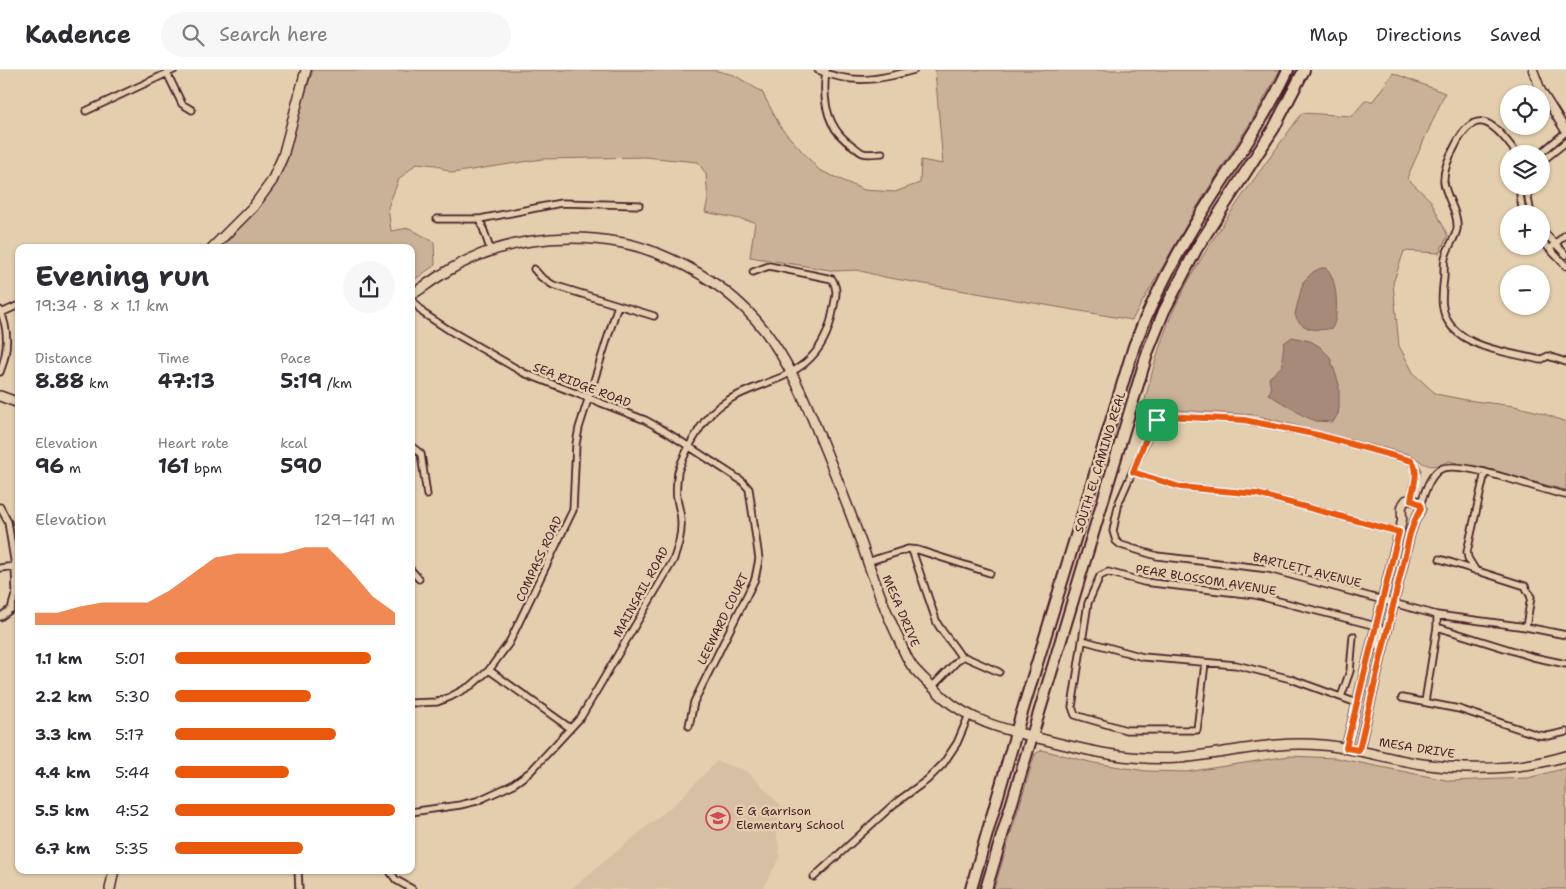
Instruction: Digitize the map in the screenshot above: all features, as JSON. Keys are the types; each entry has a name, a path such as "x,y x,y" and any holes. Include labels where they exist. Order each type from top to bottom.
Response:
{"main road":[{"path":"216,244 253,208 272,181 282,156 306,70"},
{"name":"SOUTH EL CAMINO REAL","path":"971,889 1126,372 1144,320 1184,241 1261,122 1288,70"},
{"name":"SOUTH EL CAMINO REAL","path":"986,889 1030,736 1140,375 1161,318 1197,248 1274,128 1304,70"},
{"name":"MESA DRIVE","path":"415,294 444,272 491,252 538,240 560,238 600,239 649,250 692,269 733,297 756,320 778,347 793,372 846,500 889,619 913,667 945,698 969,715 990,725 1100,754 1144,759 1180,758 1283,744 1322,745 1359,750 1421,764 1480,768 1514,767 1566,756"},
{"path":"0,396 15,402"},
{"path":"110,889 113,874"}],"street":[{"path":"86,111 174,70"},
{"path":"818,70 851,80 886,78 914,70"},
{"path":"1533,70 1541,91 1566,132 1550,146"},
{"path":"826,72 824,88 826,109 836,130 845,141 864,153 882,153"},
{"path":"168,73 182,104 192,110"},
{"path":"1510,145 1499,131 1486,123 1477,122 1469,125 1462,132 1448,160 1444,180 1457,220 1457,230 1445,257 1442,304 1444,314 1451,326 1462,337 1473,343 1540,360 1548,356 1566,362"},
{"path":"1550,155 1566,142"},
{"path":"437,219 480,219 561,203 638,205"},
{"path":"480,219 491,252"},
{"path":"1566,234 1550,249 1566,266"},
{"path":"1550,239 1566,255"},
{"name":"MAINSAIL ROAD","path":"415,811 477,801 512,784 530,772 581,717 673,561 680,544 682,519 677,498 678,472 710,413 729,400 793,372 804,365 821,346 831,323 837,288 832,279 769,266 753,272"},
{"path":"534,269 541,277 553,285 654,316"},
{"name":"SEA RIDGE ROAD","path":"415,302 423,313 507,365 645,420 690,447 742,481 749,488"},
{"name":"COMPASS ROAD","path":"415,703 437,702 472,685 489,670 509,644 573,510 576,444 588,398 618,305"},
{"path":"0,372 7,350 1,312 15,307"},
{"name":"BARTLETT AVENUE","path":"1411,500 1417,470 1412,461 1318,435 1244,420 1164,416 1159,418 1153,425 1120,502 1113,531 1116,541 1121,545 1156,556 1269,569 1437,614 1566,635"},
{"path":"415,449 421,454 427,496"},
{"path":"1359,750 1410,534 1421,509 1420,504 1436,473 1445,467 1456,466 1485,472 1566,495"},
{"path":"1133,472 1180,487 1257,494 1399,532 1404,534 1402,548 1404,559"},
{"path":"1476,570 1468,558 1467,552 1485,472"},
{"name":"LEEWARD COURT","path":"688,726 694,702 756,579 759,558 749,488"},
{"path":"1346,748 1399,532 1402,518 1400,510 1406,500 1420,504"},
{"path":"0,507 8,522 15,566 0,568"},
{"path":"912,550 937,623 961,657 999,672"},
{"path":"867,562 918,550 990,573"},
{"path":"1440,559 1525,586 1531,597 1526,627"},
{"name":"PEAR BLOSSOM AVENUE","path":"1205,663 1197,730 1126,730 1078,716 1072,707 1088,602 1100,576 1108,572 1144,582 1255,595 1376,626"},
{"path":"415,574 419,579"},
{"path":"0,617 11,609 15,600"},
{"path":"1425,702 1437,614"},
{"path":"1376,626 1381,630 1379,642 1382,653"},
{"path":"1436,627 1533,658 1566,664"},
{"path":"1342,697 1350,671 1353,636"},
{"path":"1082,640 1143,657 1236,665 1291,679 1362,706 1364,710 1362,720 1364,728"},
{"path":"933,686 961,657"},
{"path":"489,670 570,728"},
{"path":"1402,698 1459,709 1538,735 1548,736 1566,732"},
{"path":"814,877 894,804 927,780 943,764 957,743 969,715"},
{"path":"298,874 299,889"},
{"path":"391,874 396,880 412,889"}],"shaded area":[{"path":"313,70 713,70 734,75 762,92 781,128 819,170 864,190 895,192 920,183 921,160 943,164 935,70 1280,70 1254,117 1198,205 1132,320 884,277 857,270 836,271 750,257 755,222 705,212 708,200 706,174 698,162 645,157 542,159 452,173 436,165 417,163 399,179 388,207 391,231 409,228 434,242 435,265 415,279 415,244 225,244 273,189"},
{"path":"1393,73 1445,93 1407,178 1431,201 1448,236 1439,253 1404,251 1393,283 1399,346 1414,374 1436,394 1514,406 1539,412 1566,422 1566,490 1449,461 1429,466 1412,455 1255,415 1143,408 1165,331 1188,281 1234,207 1302,113 1352,116 1365,101 1373,101"},
{"path":"1326,268 1333,279 1337,306 1332,328 1315,330 1305,327 1300,323 1295,314 1303,282 1313,272"},
{"path":"1292,337 1310,341 1319,346 1330,357 1339,384 1339,408 1333,422 1316,421 1304,416 1268,394 1271,390 1269,378 1283,365 1284,343"},
{"path":"1042,750 1094,763 1146,771 1187,772 1289,756 1336,758 1451,781 1528,778 1566,768 1566,889 994,889 1035,754"},
{"name":"E G Garrison Elementary School","path":"717,761 748,772 781,806 776,831 780,857 762,889 571,889 678,801"}],"place":[{"name":"E G Garrison Elementary School","path":"718,818"}],"route":[{"path":"1164,416 1244,420 1318,435 1414,463 1417,470 1411,500 1420,504 1421,509 1410,534 1359,750 1346,748 1399,532 1257,494 1180,487 1133,472 1153,425 1157,420 1164,416"}]}
